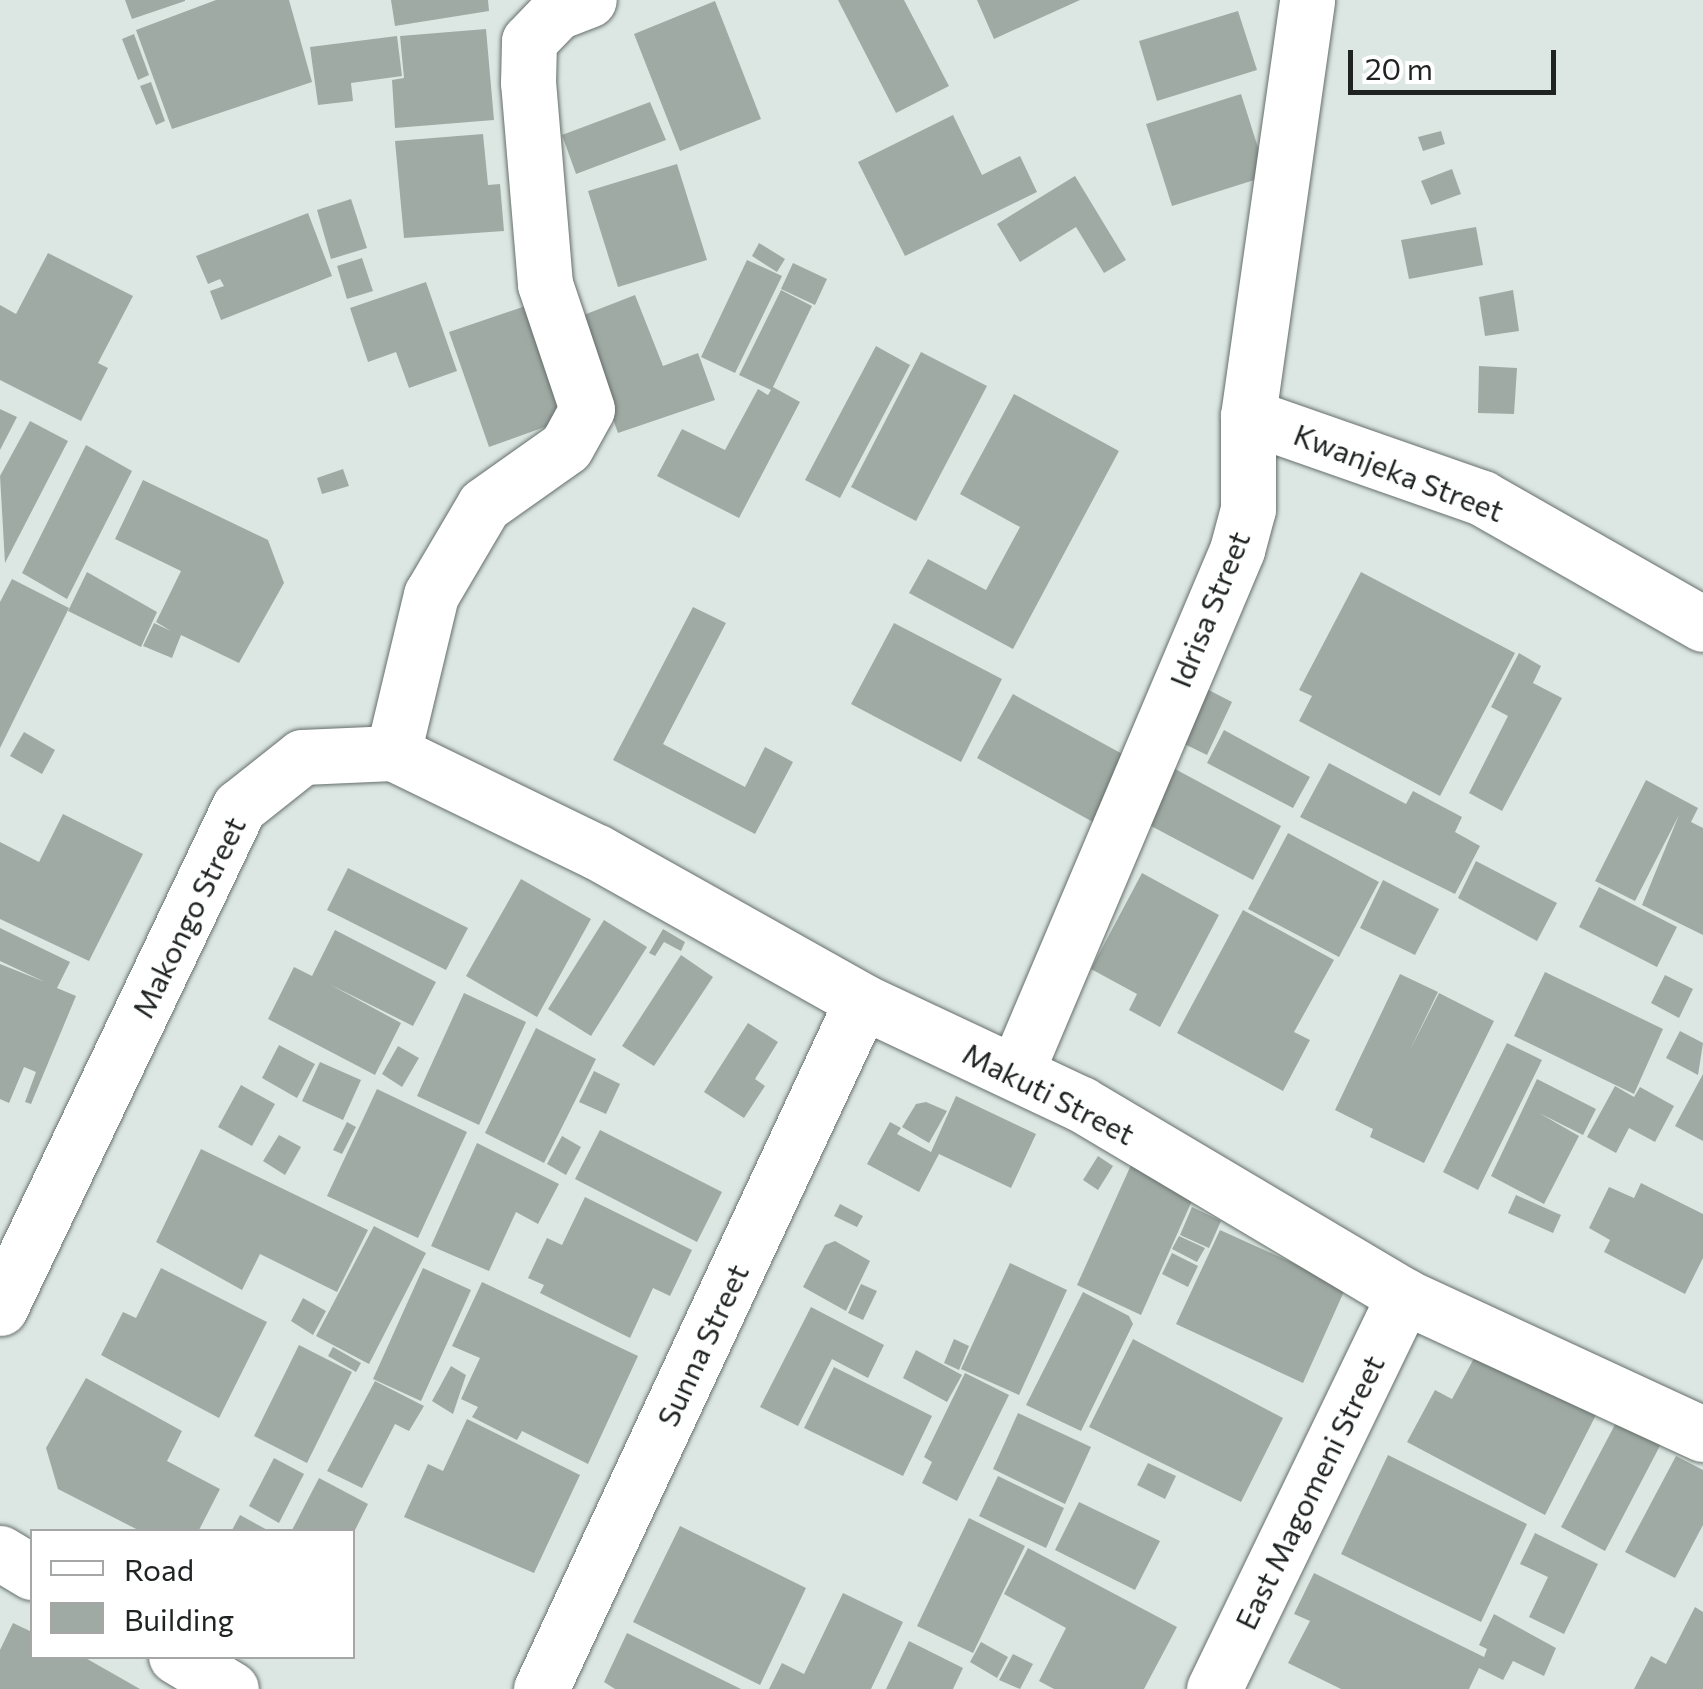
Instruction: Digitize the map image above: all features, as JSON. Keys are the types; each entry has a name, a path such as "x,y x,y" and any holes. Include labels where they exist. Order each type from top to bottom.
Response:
{"street":[{"path":"393,753 432,596 484,504 566,446 581,431 587,410 545,284 528,82 529,41 557,12 590,0"},
{"name":"Idrisa Street","path":"1016,1072 1237,550 1248,510 1248,416 1307,0"},
{"name":"Kwanjeka Street","path":"1248,416 1482,498 1703,624"},
{"name":"Makuti Street","path":"393,753 597,852 862,1001 1016,1072 1404,1296 1703,1434"},
{"name":"Makongo Street","path":"0,1308 239,808 302,757 393,753"},
{"name":"Sunna Street","path":"541,1689 862,1001"},
{"name":"East Magomeni Street","path":"1214,1689 1404,1296"},
{"path":"0,1553 30,1571"},
{"path":"181,1659 231,1689"}],"building":[{"path":"125,0 185,0 185,1 132,19"},
{"path":"216,0 289,0 312,82 172,129 136,30"},
{"path":"391,0 488,0 489,11 395,26"},
{"path":"838,0 904,0 949,86 896,113"},
{"path":"977,0 1080,0 994,39"},
{"path":"715,1 761,119 680,151 634,34"},
{"path":"1238,11 1257,70 1157,101 1139,41"},
{"path":"486,29 494,120 395,128 392,80 404,78 400,36"},
{"path":"134,34 149,75 138,80 122,39"},
{"path":"397,36 402,76 351,83 353,101 318,105 310,47"},
{"path":"151,82 165,121 156,125 140,86"},
{"path":"1241,94 1267,176 1172,206 1146,124"},
{"path":"650,102 666,140 576,174 562,135"},
{"path":"953,115 982,175 1020,156 1037,192 905,256 858,162"},
{"path":"1441,131 1445,144 1423,151 1418,137"},
{"path":"483,134 488,185 500,184 504,231 404,238 395,141"},
{"path":"677,164 707,260 618,287 588,191"},
{"path":"1452,169 1461,194 1431,205 1421,181"},
{"path":"1075,176 1126,260 1104,273 1076,227 1020,262 997,224"},
{"path":"351,199 367,248 331,259 317,210"},
{"path":"308,213 332,276 221,320 210,291 224,286 220,279 208,284 196,256"},
{"path":"1476,227 1483,265 1409,279 1401,240"},
{"path":"759,243 785,259 777,272 752,256"},
{"path":"48,253 133,296 98,363 108,368 81,421 0,380 0,305 16,314"},
{"path":"362,258 373,291 347,299 337,266"},
{"path":"747,260 782,276 735,373 701,357"},
{"path":"793,263 827,279 815,305 781,289"},
{"path":"426,282 457,371 409,388 396,352 368,362 350,308"},
{"path":"781,290 812,306 773,387 800,402 739,518 657,476 682,429 725,450 758,389 768,395 771,390 739,375"},
{"path":"1513,290 1519,331 1485,336 1479,297"},
{"path":"635,295 663,366 698,353 715,400 618,433 576,318"},
{"path":"537,302 578,415 489,447 449,332"},
{"path":"876,346 910,365 840,498 805,480"},
{"path":"921,352 987,386 916,521 851,487"},
{"path":"1479,366 1517,368 1514,414 1478,413"},
{"path":"1014,394 1119,451 1013,649 909,593 928,559 986,590 1020,527 960,494"},
{"path":"0,409 17,417 0,450"},
{"path":"30,421 68,441 5,563 0,476"},
{"path":"86,445 132,471 67,599 22,573"},
{"path":"343,469 349,486 322,494 317,478"},
{"path":"143,480 268,540 284,583 239,663 181,635 172,658 143,646 154,623 171,631 156,622 181,571 115,539"},
{"path":"87,572 157,612 141,647 68,611"},
{"path":"1361,572 1515,653 1440,796 1299,721 1312,696 1299,690"},
{"path":"12,579 69,608 0,748 0,602"},
{"path":"693,607 726,623 663,744 745,787 765,747 793,762 755,834 613,760"},
{"path":"894,623 1002,679 961,762 851,704"},
{"path":"1519,653 1541,666 1533,683 1562,698 1502,811 1469,793 1508,716 1491,707"},
{"path":"1195,683 1232,702 1207,755 1168,736"},
{"path":"1013,694 1137,762 1102,827 977,758"},
{"path":"1224,730 1310,777 1293,808 1207,763"},
{"path":"24,732 55,750 42,774 10,756"},
{"path":"1164,763 1281,826 1253,880 1136,818"},
{"path":"1329,763 1406,804 1413,791 1462,817 1455,832 1480,846 1455,894 1300,817"},
{"path":"1646,780 1698,808 1691,822 1703,828 1703,935 1642,905 1679,815 1635,901 1595,881"},
{"path":"63,814 143,854 89,961 0,919 0,842 39,862"},
{"path":"1288,833 1379,882 1339,957 1248,909"},
{"path":"1476,861 1557,903 1537,941 1458,898"},
{"path":"348,868 468,928 446,970 327,910"},
{"path":"1142,873 1219,915 1160,1027 1129,1010 1137,994 1091,969"},
{"path":"521,879 591,919 537,1017 466,976"},
{"path":"1383,880 1439,909 1415,955 1360,928"},
{"path":"1599,887 1677,927 1657,967 1579,927"},
{"path":"1243,910 1334,960 1294,1032 1310,1040 1283,1091 1177,1033"},
{"path":"604,920 647,947 591,1036 548,1009"},
{"path":"0,928 70,962 57,988 76,996 31,1104 25,1102 36,1072 24,1067 9,1103 0,1099 0,964 45,982 0,961"},
{"path":"663,929 685,942 681,951 664,942 655,956 649,953"},
{"path":"335,930 436,982 413,1026 329,984 401,1023 375,1075 268,1019 294,967 312,976"},
{"path":"681,955 713,977 654,1066 622,1046"},
{"path":"1545,972 1663,1029 1634,1094 1514,1036"},
{"path":"1400,974 1438,992 1410,1050 1439,993 1494,1021 1424,1163 1370,1137 1373,1129 1335,1110"},
{"path":"1665,975 1693,989 1679,1018 1651,1003"},
{"path":"464,993 526,1022 479,1125 417,1096"},
{"path":"748,1023 778,1042 755,1079 765,1086 744,1118 704,1092"},
{"path":"536,1028 596,1059 544,1163 485,1133"},
{"path":"1680,1031 1703,1043 1698,1075 1666,1058"},
{"path":"1507,1043 1542,1060 1478,1190 1443,1172"},
{"path":"279,1045 315,1064 297,1098 262,1078"},
{"path":"398,1046 419,1058 402,1087 382,1074"},
{"path":"320,1062 361,1080 343,1120 302,1101"},
{"path":"594,1071 620,1084 606,1114 579,1102"},
{"path":"1703,1074 1703,1141 1675,1126"},
{"path":"1537,1079 1596,1109 1583,1135 1539,1113 1579,1136 1544,1204 1491,1176"},
{"path":"241,1085 275,1104 252,1146 218,1127"},
{"path":"1615,1086 1634,1097 1640,1087 1674,1106 1655,1142 1629,1128 1616,1153 1587,1137"},
{"path":"377,1089 467,1132 418,1238 327,1196"},
{"path":"956,1096 1036,1134 1011,1188 939,1154 919,1192 867,1164 890,1122 901,1128 897,1134 931,1152"},
{"path":"926,1102 947,1111 929,1143 902,1127 916,1104"},
{"path":"347,1122 356,1127 342,1154 333,1150"},
{"path":"600,1130 722,1192 697,1242 575,1179"},
{"path":"279,1135 301,1147 285,1175 263,1161"},
{"path":"562,1136 581,1147 566,1175 547,1164"},
{"path":"477,1143 559,1184 538,1224 516,1212 489,1271 431,1246"},
{"path":"201,1149 368,1230 337,1292 260,1254 242,1290 156,1242"},
{"path":"1098,1156 1113,1166 1098,1190 1083,1180"},
{"path":"1131,1165 1195,1194 1141,1315 1077,1285"},
{"path":"1641,1183 1703,1214 1703,1258 1685,1294 1604,1252 1610,1240 1589,1228 1609,1187 1634,1198"},
{"path":"1516,1195 1561,1215 1553,1233 1508,1213"},
{"path":"585,1197 692,1250 670,1296 653,1288 630,1338 540,1293 544,1285 528,1278 547,1238 562,1245"},
{"path":"840,1204 863,1216 857,1227 834,1216"},
{"path":"1192,1207 1221,1221 1209,1248 1180,1235"},
{"path":"374,1226 426,1253 369,1364 316,1336"},
{"path":"1220,1230 1346,1287 1303,1383 1176,1324"},
{"path":"1179,1236 1205,1248 1197,1262 1172,1249"},
{"path":"835,1241 870,1261 846,1311 803,1287 825,1245"},
{"path":"1172,1253 1198,1266 1188,1287 1162,1274"},
{"path":"1010,1263 1067,1290 1019,1395 961,1369"},
{"path":"161,1268 267,1322 219,1418 101,1355 123,1312 136,1318"},
{"path":"423,1268 471,1290 421,1401 373,1379"},
{"path":"482,1282 638,1356 588,1464 522,1431 517,1440 472,1417 478,1407 461,1399 480,1358 452,1346"},
{"path":"861,1284 877,1291 863,1320 848,1313"},
{"path":"1083,1292 1129,1316 1133,1324 1081,1431 1026,1405"},
{"path":"303,1298 326,1311 313,1335 291,1321"},
{"path":"811,1307 884,1345 868,1378 832,1359 798,1426 760,1407"},
{"path":"954,1339 969,1346 959,1370 944,1363"},
{"path":"1133,1339 1283,1418 1241,1502 1089,1427"},
{"path":"299,1345 352,1372 307,1463 254,1436"},
{"path":"333,1347 361,1363 356,1372 328,1356"},
{"path":"1479,1349 1598,1411 1545,1515 1407,1442 1435,1390 1452,1399"},
{"path":"916,1350 962,1375 947,1402 903,1378"},
{"path":"451,1366 466,1375 453,1414 432,1401"},
{"path":"834,1367 932,1416 903,1476 804,1428"},
{"path":"965,1373 1009,1395 957,1501 922,1483 932,1462 924,1457"},
{"path":"86,1378 182,1431 167,1461 220,1489 200,1529 136,1529 58,1489 46,1448"},
{"path":"375,1381 424,1406 409,1431 395,1424 362,1488 327,1471"},
{"path":"1018,1413 1091,1447 1065,1504 993,1469"},
{"path":"1619,1417 1663,1440 1605,1551 1561,1527"},
{"path":"467,1419 580,1475 534,1573 404,1517 428,1464 443,1471"},
{"path":"1388,1455 1527,1524 1481,1622 1341,1554"},
{"path":"1676,1456 1703,1470 1703,1525 1675,1578 1625,1552"},
{"path":"274,1458 304,1474 279,1523 249,1506"},
{"path":"1148,1463 1176,1476 1165,1499 1137,1485"},
{"path":"998,1476 1064,1508 1046,1548 979,1516"},
{"path":"319,1478 368,1504 355,1530 293,1529"},
{"path":"1079,1502 1160,1541 1135,1590 1055,1550"},
{"path":"240,1515 266,1529 233,1529"},
{"path":"969,1518 1025,1546 973,1653 917,1626"},
{"path":"680,1526 806,1588 760,1685 633,1622"},
{"path":"1535,1533 1598,1564 1564,1634 1529,1617 1548,1577 1520,1564"},
{"path":"1028,1548 1177,1627 1144,1689 1054,1689 1039,1681 1066,1628 1004,1594"},
{"path":"1314,1573 1484,1657 1487,1649 1479,1645 1494,1614 1556,1648 1544,1676 1513,1661 1503,1680 1479,1668 1469,1689 1341,1689 1288,1663 1310,1621 1294,1614"},
{"path":"843,1593 903,1622 871,1689 769,1689 782,1663 804,1674"},
{"path":"1695,1607 1703,1612 1703,1689 1634,1689 1651,1656 1666,1664"},
{"path":"13,1623 30,1631 30,1659 87,1659 140,1689 0,1689 0,1650"},
{"path":"627,1633 741,1689 615,1689 604,1682"},
{"path":"909,1641 963,1668 953,1689 886,1689"},
{"path":"981,1642 1008,1657 997,1678 970,1662"},
{"path":"1013,1654 1033,1664 1020,1689 999,1680"}]}
